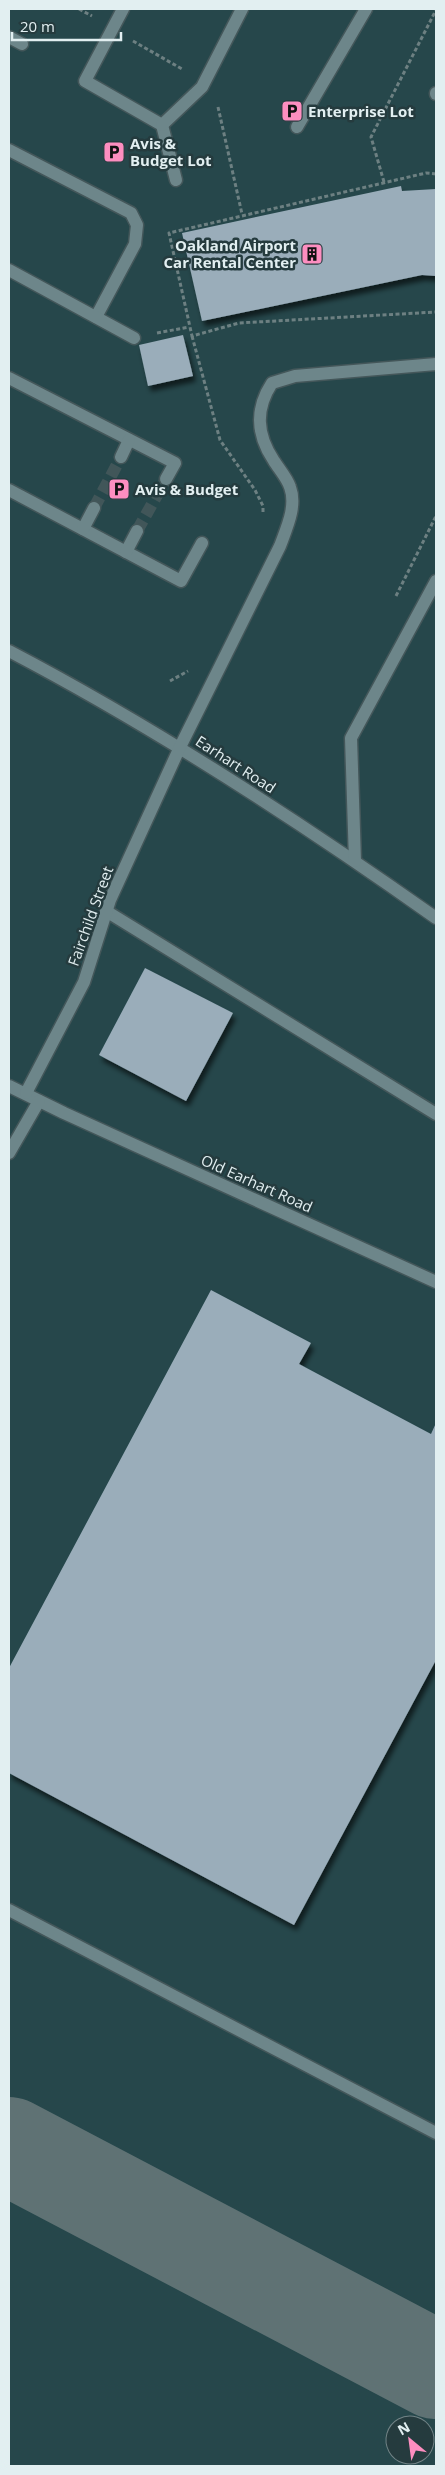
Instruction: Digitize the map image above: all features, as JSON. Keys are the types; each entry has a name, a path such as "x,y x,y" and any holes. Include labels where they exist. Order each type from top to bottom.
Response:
{"street":[{"path":"124,9 85,81 162,125 176,180"},
{"path":"162,125 202,87 242,9"},
{"path":"297,127 366,9"},
{"path":"9,37 22,44"},
{"path":"9,150 131,213 137,226 135,244 96,317"},
{"path":"9,270 134,338"},
{"name":"Fairchild Street","path":"26,1094 84,982 106,912 180,747 280,546 290,519 293,500 290,486 269,454 261,436 262,398 272,383 295,376 436,364"},
{"path":"9,378 175,463 166,479"},
{"path":"121,457 129,440"},
{"path":"9,490 181,581 202,543"},
{"path":"83,529 94,508"},
{"path":"126,552 137,531"},
{"path":"355,861 351,738 436,581"},
{"name":"Earhart Road","path":"9,651 180,747 355,861 436,918"},
{"path":"106,912 436,1114"},
{"path":"9,1086 26,1094"},
{"name":"Old Earhart Road","path":"26,1094 436,1282"},
{"path":"9,1153 39,1101"},
{"path":"9,1910 436,2133"}],"path":[{"path":"384,182 371,137 436,10"},
{"path":"263,521 263,506 255,490 220,440 192,336 169,233 384,182 426,173 436,174"},
{"path":"192,336 239,323 436,312"},
{"path":"170,681 188,672 192,667"}],"shaded area":[{"path":"9,9 436,9 436,2466 9,2466"}],"building":[{"name":"Oakland Airport Car Rental Center","path":"401,186 402,191 436,189 436,276 422,275 202,321 182,233"},
{"path":"183,335 193,376 148,386 139,345"},
{"path":"145,968 233,1013 186,1101 99,1055"},
{"path":"211,1290 311,1343 299,1364 431,1434 436,1423 436,1660 294,1925 9,1773 9,1668"}],"taxiway":[{"path":"9,2146 436,2370"}],"tunnel":[{"path":"94,508 121,457"},
{"path":"137,531 166,479"}],"place":[{"name":"Enterprise Lot","path":"292,111"},
{"name":"Avis & Budget Lot","path":"114,152"},
{"name":"Oakland Airport Car Rental Center","path":"312,254"},
{"name":"Avis & Budget","path":"119,489"}]}
